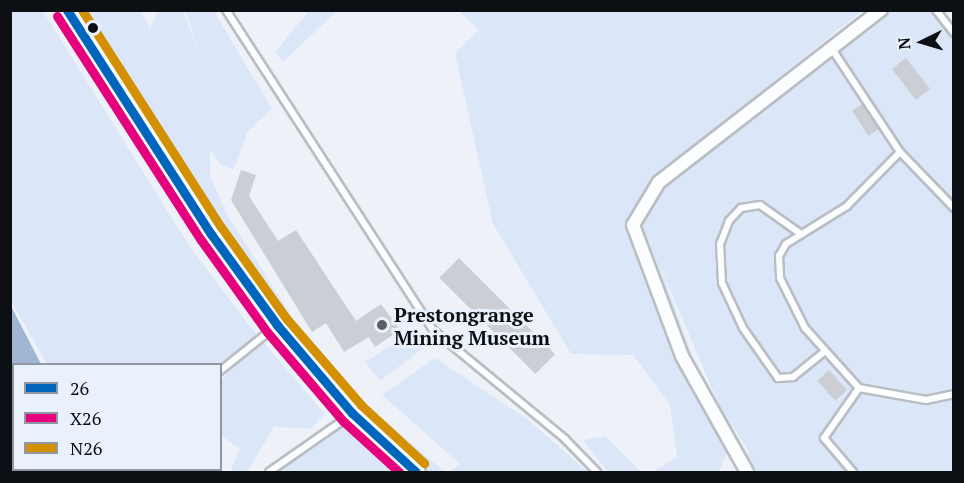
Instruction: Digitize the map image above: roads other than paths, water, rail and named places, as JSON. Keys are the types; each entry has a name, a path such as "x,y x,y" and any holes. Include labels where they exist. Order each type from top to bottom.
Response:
{"main road":[{"path":"67,10 204,225 277,325 352,413 416,472"}],"street":[{"path":"747,472 682,356 633,225 659,182 881,10"}],"lane":[{"path":"226,10 433,330 572,445 597,472"},
{"path":"936,10 954,33"},
{"path":"832,49 889,128 900,152 954,208"},
{"path":"900,152 847,206 786,244 778,256 780,278 789,305 823,353 859,388 926,400 954,394"},
{"path":"801,234 760,205 741,208 729,221 720,244 720,274 743,328 778,378 793,376 823,353"},
{"path":"222,369 277,325"},
{"path":"853,472 824,438 859,388"},
{"path":"269,472 352,413"}],"water":[{"path":"11,306 40,363 12,363 12,471 130,472 11,472"}],"place":[{"name":"Prestongrange Mining Museum","path":"382,325"}]}
